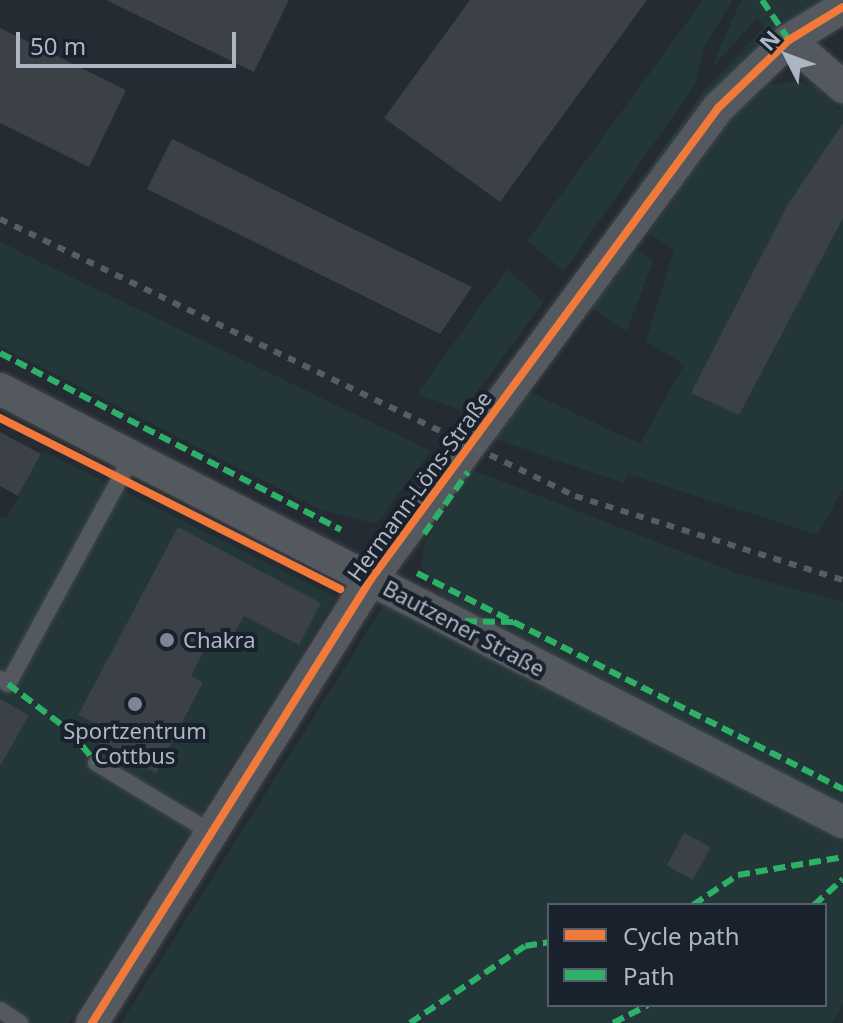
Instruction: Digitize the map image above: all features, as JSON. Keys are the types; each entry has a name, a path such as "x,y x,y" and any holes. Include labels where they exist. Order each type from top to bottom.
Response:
{"street":[{"name":"Hermann-Löns-Straße","path":"92,1023 371,579 718,108 789,40 843,7"},
{"path":"789,40 837,73"},
{"name":"Bautzener Straße","path":"0,389 843,822"}],"lane":[{"path":"0,679 8,684 131,458"},
{"path":"96,763 212,833"},
{"path":"0,1010 20,1023"}],"shaded area":[{"path":"703,0 733,0 705,45 695,85 564,271 527,241"},
{"path":"741,0 829,0 773,34 711,97 572,280 704,90 765,26 757,18 711,69"},
{"path":"795,81 816,86 838,109 843,102 843,489 818,535 628,474 624,483 493,438 530,392 640,444 684,365 646,341 674,250 649,233 729,118 769,85"},
{"path":"0,241 431,451 376,524 321,510 0,346"},
{"path":"635,248 653,261 627,331 590,308"},
{"path":"507,269 544,302 463,411 417,394"},
{"name":"Sportzentrum Cottbus","path":"43,451 336,597 69,1023 0,1023 0,516 6,519"},
{"path":"473,470 736,573 843,602 843,805 443,599 421,565 426,539"},
{"path":"384,605 843,840 843,1003 832,1023 121,1023"}],"building":[{"path":"106,0 289,0 254,72"},
{"path":"470,0 647,0 500,202 384,118"},
{"path":"0,28 126,90 89,167 0,123"},
{"path":"843,123 843,218 739,415 691,393 788,204"},
{"path":"172,139 472,287 440,334 147,189"},
{"path":"0,432 41,454 18,496 0,486"},
{"name":"Chakra","path":"178,527 321,603 299,645 244,616 234,634 209,641 191,676 203,682 156,773 87,737 94,723 78,715"},
{"path":"0,699 29,715 0,766"},
{"path":"684,833 710,847 693,880 667,866"}],"railway":[{"path":"0,219 575,496 843,580"}],"marked path":[{"path":"762,0 789,40"},
{"path":"0,353 341,530"},
{"path":"424,534 468,472"},
{"path":"417,573 843,789"},
{"path":"447,621 516,622"},
{"path":"8,684 71,732 96,763"},
{"path":"696,903 738,875 843,857"},
{"path":"816,903 843,879"},
{"path":"410,1023 525,946 547,942"},
{"path":"613,1023 644,1007"}],"cycle path":[{"path":"92,1023 371,579 718,108 789,40 843,7"},
{"path":"0,418 340,589"}],"place":[{"name":"Chakra","path":"167,640"},
{"name":"Sportzentrum Cottbus","path":"135,704"}]}
